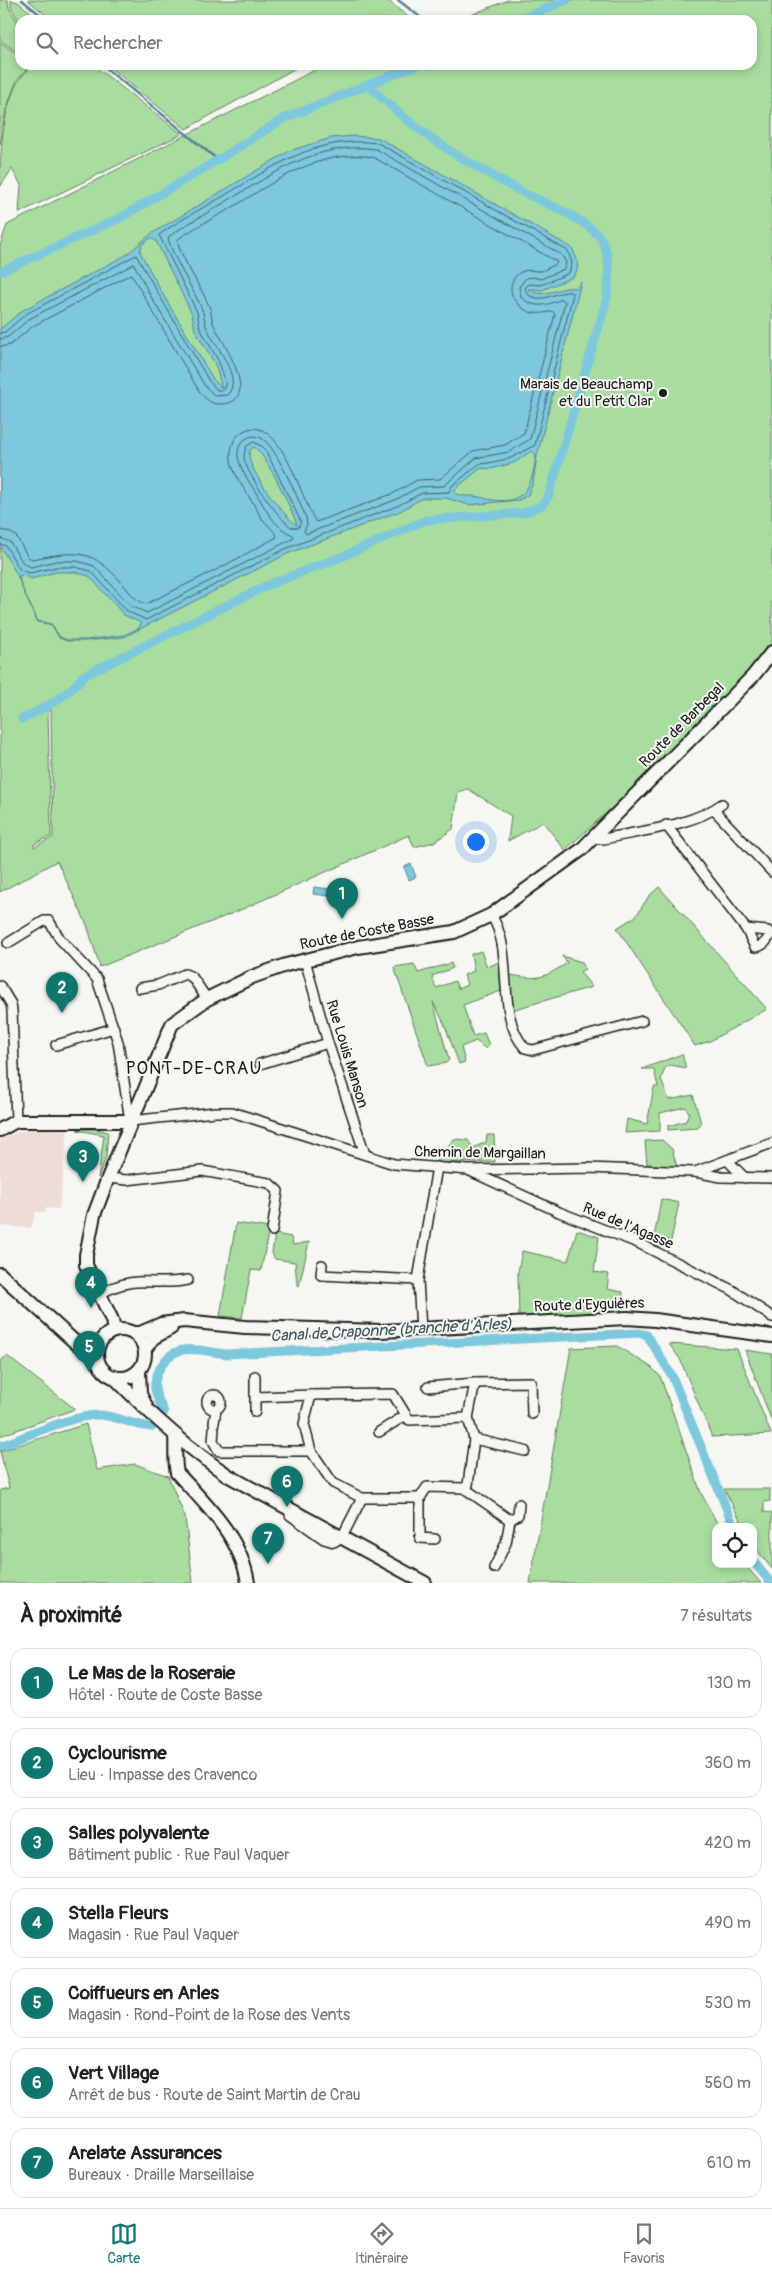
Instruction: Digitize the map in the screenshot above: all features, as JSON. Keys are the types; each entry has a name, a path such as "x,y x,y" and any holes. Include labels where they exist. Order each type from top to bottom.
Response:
{"main road":[{"name":"Route de Barbegal","path":"612,818 753,676 772,652"},
{"name":"Route de Coste Basse","path":"114,1331 112,1320 86,1265 86,1255 94,1215 130,1121 172,1024 207,999 252,977 305,960 358,948 454,932 491,915 571,858 612,818"},
{"path":"0,1130 16,1121 130,1121"},
{"path":"109,1121 118,1131 120,1147"},
{"path":"0,1274 62,1330 97,1357"},
{"name":"Route d'Eyguières","path":"133,1333 171,1322 184,1321 381,1332 627,1318 772,1336"},
{"name":"Route d'Eyguières","path":"144,1349 153,1338 164,1330 196,1323"},
{"path":"62,1330 78,1337 103,1339"},
{"path":"150,1412 140,1394 139,1371 143,1364 144,1349 138,1337 133,1333 114,1331 99,1344 97,1357 102,1370 114,1377 139,1404 201,1458 255,1490 425,1583"},
{"path":"114,1377 127,1377 139,1371"},
{"path":"175,1435 177,1454 174,1464 177,1473 214,1513 223,1526 244,1566 248,1583"}],"street":[{"path":"593,838 604,839 695,818 714,810 722,804"},
{"path":"714,810 772,872"},
{"path":"666,825 746,929"},
{"path":"491,915 500,932 503,944 506,999 519,1042 525,1048 533,1050 642,1021"},
{"path":"8,943 44,921 49,921 60,939 97,979 114,1028 130,1121"},
{"name":"Rue Louis Manson","path":"305,960 328,1043 365,1154"},
{"path":"140,988 158,985 185,974 192,977 207,999"},
{"path":"0,986 11,1004 12,1010 16,1121"},
{"path":"56,1045 114,1028"},
{"path":"260,1064 328,1043"},
{"name":"Chemin de Margaillan","path":"130,1121 232,1112 394,1164 468,1170 587,1168 695,1172 772,1143"},
{"path":"727,1160 744,1178"},
{"path":"421,1330 418,1280 436,1167"},
{"name":"Rue de l'Agasse","path":"468,1170 559,1212 638,1243 732,1290 772,1317"},
{"path":"108,1178 127,1180 202,1171 269,1182 278,1191 272,1231"},
{"path":"695,1172 721,1177 772,1178"},
{"path":"322,1265 321,1275 418,1280"},
{"path":"100,1294 130,1282 178,1282 188,1280"},
{"path":"255,1376 255,1412"},
{"path":"428,1386 531,1382 532,1414"},
{"path":"464,1488 468,1485 474,1439 468,1418 475,1383"},
{"path":"256,1396 393,1394 409,1420 468,1418"},
{"path":"311,1395 304,1424 311,1451 333,1483 362,1498 420,1498"},
{"path":"216,1409 213,1441 219,1450 311,1451"},
{"path":"379,1432 406,1415"},
{"path":"474,1439 525,1450"},
{"path":"435,1539 420,1538 420,1498 427,1488 464,1488 510,1520"},
{"path":"342,1537 362,1498"},
{"path":"494,1568 506,1543 510,1520 518,1515 519,1504"}],"shaded area":[{"path":"26,1130 68,1130 59,1209 46,1208 45,1213 36,1211 31,1228 0,1226 0,1139"}],"green space":[{"path":"0,0 8,0 9,8 15,18 15,50 0,40"},
{"path":"11,0 18,2 34,15 16,15 11,7"},
{"path":"28,0 387,0 406,15 46,15"},
{"path":"508,0 772,0 772,643 747,674 615,805 565,850 543,822 508,841 511,816 468,789 458,792 453,829 434,842 414,847 409,835 238,911 100,967 87,925 57,861 0,892 0,246 7,225 315,70 757,70 757,15 470,15","holes":["51,710 53,837 34,847 34,844 51,836 48,712"]},
{"path":"0,42 15,52 15,70 26,70 17,80 6,109 0,144"},
{"path":"28,70 99,70 182,134 19,213 21,185 12,169 0,187 1,147 12,95 17,83"},
{"path":"113,70 292,70 186,129"},
{"path":"659,887 767,1009 710,1041 695,1046 617,928 636,916 649,896"},
{"path":"481,951 487,967 499,962 501,991 463,1005 473,1036 484,1033 489,1045 486,1049 476,1041 461,1047 465,1062 459,1064 444,1023 433,1002 449,1060 446,1063 428,1066 394,967 414,964 418,973 451,963 453,968 432,976 436,988 455,981 458,989 467,985 464,975 474,971 471,954"},
{"path":"562,956 582,962 585,969 580,972 592,987 515,1009 511,1005 510,975 534,978 546,975 567,963"},
{"path":"682,1054 686,1068 671,1065 665,1068 661,1080 669,1100 693,1095 701,1123 698,1128 668,1130 668,1126 686,1121 689,1112 685,1107 660,1113 660,1131 625,1133 627,1119 647,1124 654,1087 658,1087 654,1069 642,1069"},
{"path":"96,1129 108,1132 106,1157 98,1178 104,1135 77,1130"},
{"path":"487,1135 494,1135 495,1162 438,1163 437,1158 454,1139 468,1140 473,1148 486,1142"},
{"path":"662,1140 672,1149 677,1167 647,1164 645,1141"},
{"path":"661,1199 679,1203 671,1241 654,1238"},
{"path":"236,1223 269,1228 261,1271 251,1270 242,1318 220,1316"},
{"path":"577,1230 599,1237 594,1272 609,1274 607,1289 623,1292 621,1314 519,1319 518,1272 522,1251 568,1261"},
{"path":"275,1234 291,1237 293,1245 309,1242 299,1286 297,1284 295,1262 275,1259 272,1253"},
{"path":"669,1344 737,1349 771,1434 712,1437 680,1359"},
{"path":"617,1346 651,1367 660,1376 701,1493 717,1523 712,1523 712,1568 748,1568 761,1583 530,1583 571,1348"},
{"path":"745,1350 772,1354 772,1422"},
{"path":"7,1356 75,1409 0,1436 0,1361"},
{"path":"86,1424 97,1470 135,1464 168,1476 185,1517 193,1583 0,1583 0,1490 9,1488 0,1451"},
{"path":"724,1489 770,1489 770,1501 764,1502 764,1512 772,1513 772,1569 757,1550 757,1523 742,1523"}],"water":[{"path":"354,136 379,138 572,248 578,262 577,271 573,277 542,290 528,289 534,292 545,293 576,288 581,282 537,456 533,483 528,495 519,500 469,505 446,498 423,498 400,511 287,554 124,637 87,641 67,641 59,638 53,627 60,637 68,640 86,640 124,635 139,628 141,623 124,615 89,576 74,572 56,572 31,579 23,575 19,576 21,586 16,573 0,546 0,329 23,310 126,255 151,234 289,151 331,138","holes":["151,238 156,241 192,314 195,330 215,364 222,388 213,379 161,291 140,252 142,244","254,447 259,452 272,471 297,525 284,513 261,483 251,464 249,457 251,449","531,451 536,454 534,468 527,488 514,499 505,501 493,500 456,494 455,489 481,468 490,469 514,463"]},
{"path":"26,596 38,621 52,625 37,622"},
{"path":"411,864 416,877 409,880 404,867"},
{"path":"314,887 330,889 329,896 313,894"}],"waterway":[{"path":"22,0 41,15"},
{"path":"398,0 418,15"},
{"path":"531,15 567,0"},
{"path":"108,70 218,160"},
{"path":"2,271 120,218 283,119 405,70"},
{"path":"368,85 382,98"},
{"path":"22,719 63,696 83,676 268,585 346,555 426,520 524,513 542,505 549,495 607,298 608,257 606,249 598,235 591,228 469,163 435,141 388,103"},
{"name":"Canal de Craponne (branche d'Arles)","path":"0,1446 64,1422 89,1416 107,1416 152,1427 164,1412 155,1390 155,1380 166,1359 181,1350 189,1349 226,1354 639,1333 647,1335 672,1376 732,1523"},
{"name":"Canal de Craponne (branche d'Arles)","path":"757,1566 771,1583"}],"place":[{"name":"Marais de Beauchamp et du Petit Clar","path":"663,393"},
{"name":"Le Mas de la Roseraie","path":"342,919"},
{"name":"Cyclourisme","path":"62,1013"},
{"name":"Salles polyvalente","path":"83,1182"},
{"name":"Stella Fleurs","path":"91,1308"},
{"name":"Coiffueurs en Arles","path":"89,1372"},
{"name":"Vert Village","path":"287,1507"},
{"name":"Arelate Assurances","path":"268,1564"}],"district":[{"name":"PONT-DE-CRAU","path":"194,1068"}]}
